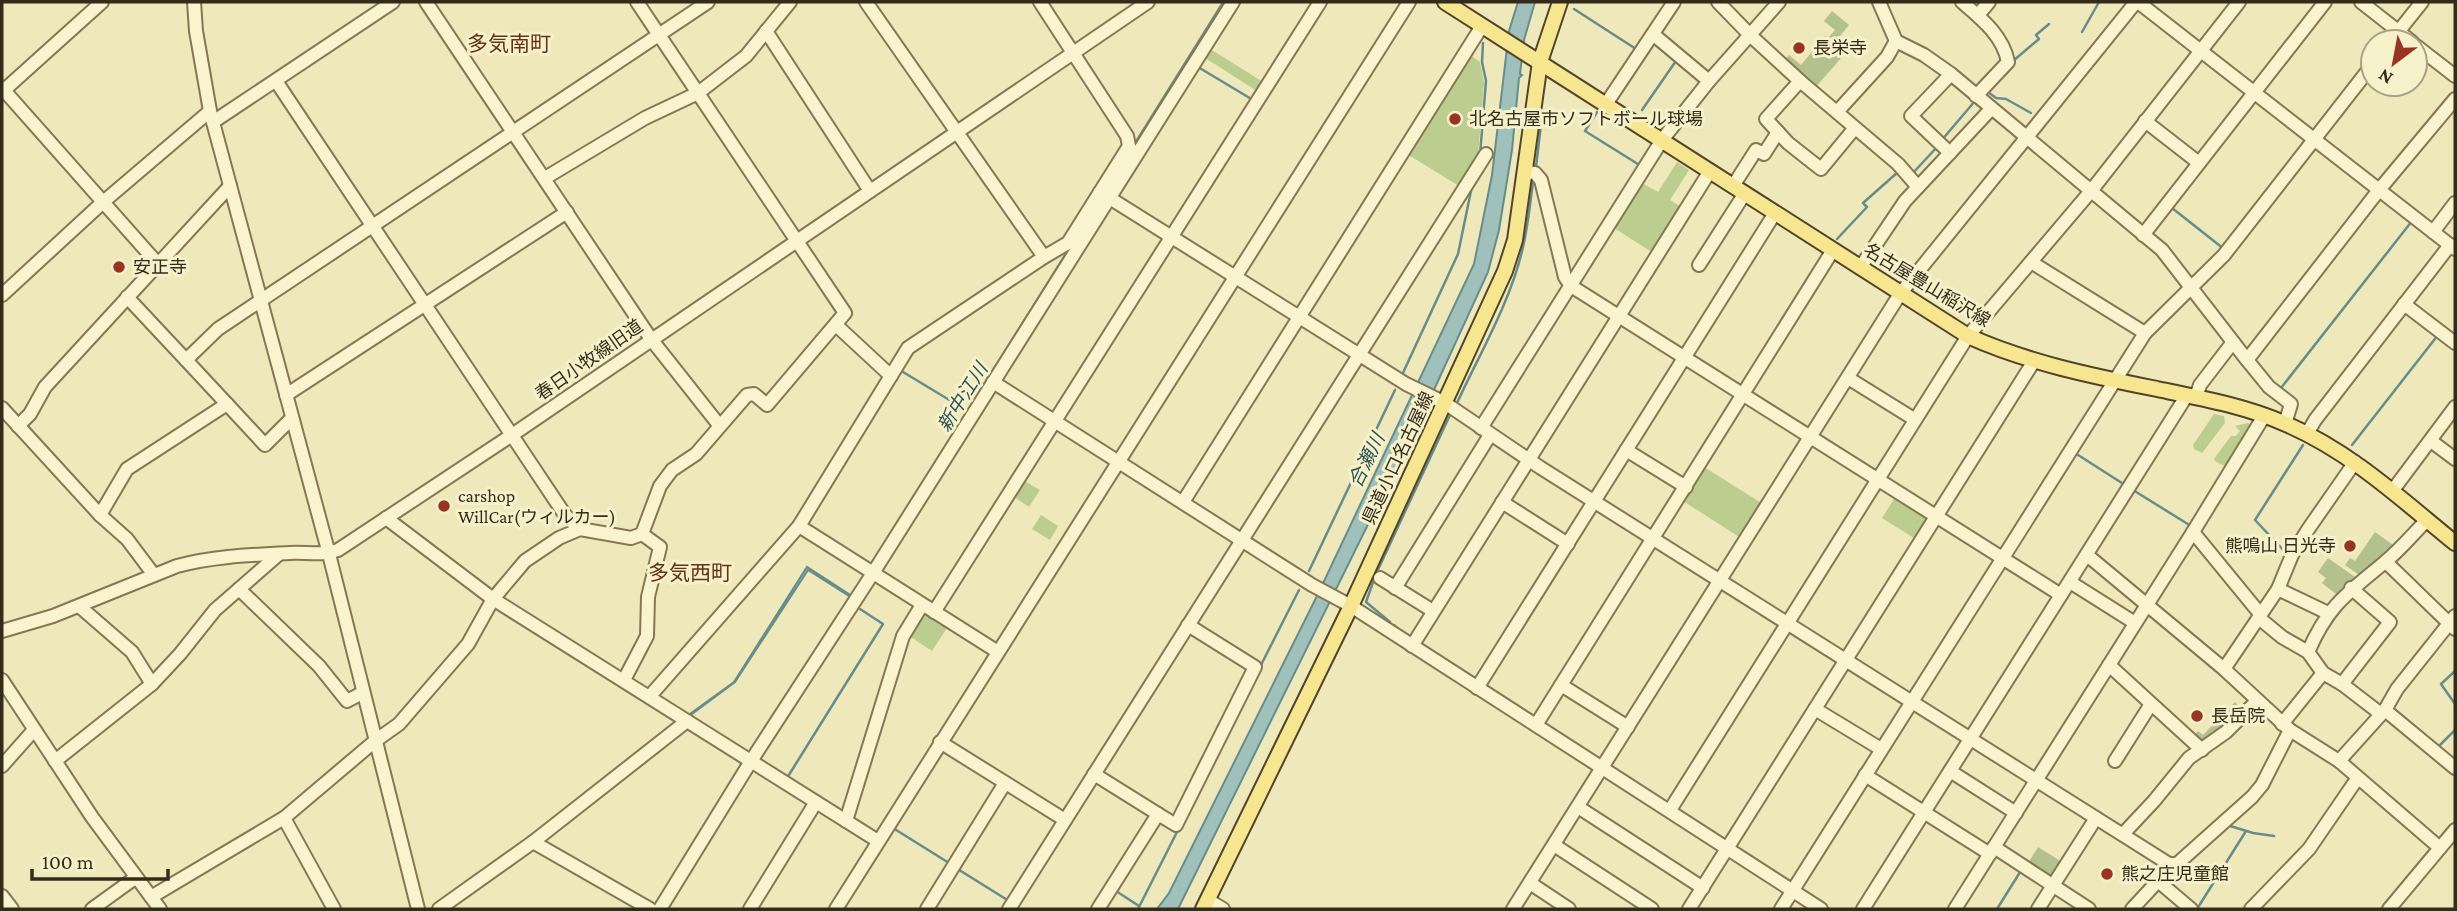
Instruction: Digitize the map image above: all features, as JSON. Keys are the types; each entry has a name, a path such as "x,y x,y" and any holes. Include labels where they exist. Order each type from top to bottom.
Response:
{"main road":[{"name":"名古屋豊山稲沢線","path":"1446,2 1968,336 2034,361 2191,396 2285,424 2355,462 2393,490 2455,543"},
{"name":"県道小口名古屋線","path":"1206,904 1441,401 1505,271 1515,240 1539,62 1560,2"}],"street":[{"path":"102,2 2,90 158,264"},
{"path":"194,2 196,31 212,116 329,554 418,909"},
{"path":"2,295 102,202 212,116 276,81 393,2"},
{"path":"426,2 651,339 719,425"},
{"path":"276,81 565,515 580,529 623,538 637,537 642,534 660,486 672,470 696,454 747,395 754,394 768,405 845,313 637,2"},
{"path":"186,360 218,329 708,2"},
{"path":"545,178 645,118 698,93 746,57 790,2"},
{"path":"866,2 1044,257"},
{"path":"650,696 799,526 908,348 1068,243 1105,195 1129,146 1127,136 1040,2"},
{"name":"春日小牧線旧道","path":"329,554 512,435 1148,2"},
{"path":"660,909 871,571 993,382 1105,195 1233,2"},
{"path":"934,612 1320,2"},
{"path":"836,909 1409,2"},
{"path":"1606,104 1674,2"},
{"path":"1718,2 1751,36 1854,129 1898,164 1918,187"},
{"path":"1395,588 1571,286 1662,140 1709,81 1779,2"},
{"path":"1879,2 1896,41 1924,55 1951,74 2162,250 2269,387 2291,404 2285,424"},
{"path":"1962,2 1978,15 2006,48 2008,62 1976,96"},
{"path":"1978,15 1989,2"},
{"path":"1513,909 1900,294 2137,2 2379,190 2435,230 2453,247 2404,304 2306,434"},
{"path":"1670,810 1968,336 2091,191 2239,2"},
{"path":"2143,235 2325,2"},
{"path":"2361,2 2386,28"},
{"path":"2401,28 2422,2"},
{"path":"1183,502 1482,26"},
{"path":"766,31 870,191"},
{"path":"1654,35 1709,81"},
{"path":"1837,112 1887,57 1896,41"},
{"path":"2429,56 2455,76"},
{"path":"1950,153 1911,116 1951,74"},
{"path":"1801,81 1766,119 1788,143 1821,169 1854,129"},
{"path":"1781,909 2145,333 2224,255 2359,82"},
{"path":"2247,360 2379,190 2455,99"},
{"path":"1860,268 1905,201 1991,109"},
{"path":"2146,121 2199,163"},
{"path":"1699,265 1739,190 1756,150 1764,154 1778,132"},
{"path":"1009,909 1486,154"},
{"path":"1412,646 1710,171"},
{"path":"1525,172 1535,173 1541,180 1565,277 1571,286 2061,595"},
{"path":"18,426 30,414 45,387 230,186"},
{"path":"1105,195 1410,386 1441,401 1594,502 2169,864 2177,864 2262,785 2286,727 2323,673"},
{"path":"2435,230 2455,202"},
{"path":"286,395 567,212"},
{"path":"1477,688 1775,213"},
{"path":"1536,725 1833,250"},
{"path":"2031,262 2145,333"},
{"path":"127,297 265,444 292,418"},
{"path":"2404,304 2455,344"},
{"path":"836,325 891,376"},
{"path":"1863,909 2087,555 2191,396 2233,342"},
{"path":"1689,909 2034,361"},
{"path":"1848,378 1914,419"},
{"path":"993,382 1314,586 1347,603 1821,909"},
{"path":"100,515 127,469 227,404"},
{"path":"2393,490 2455,407"},
{"path":"2,408 100,515 127,539 154,575"},
{"path":"1955,909 2264,416"},
{"path":"2431,442 2455,458"},
{"path":"1626,450 1686,487"},
{"path":"2224,669 2278,589 2302,538 2355,462"},
{"path":"1502,502 1568,544"},
{"path":"386,518 493,599 878,841"},
{"path":"2308,652 2328,613 2351,588 2386,562 2427,520"},
{"path":"799,526 998,652"},
{"path":"151,897 284,818 374,741 399,724 468,644 493,599 525,561 559,538 580,529"},
{"path":"2193,532 2260,617 2282,637 2308,652 2323,673 2383,712 2455,768"},
{"path":"624,680 647,636 648,597 660,547 642,534"},
{"path":"55,761 152,684 215,610 279,554"},
{"path":"2,631 79,606 177,566 214,558 329,554"},
{"path":"2087,555 2224,669 2286,727 2339,761 2441,848"},
{"path":"2339,761 2383,712 2397,689 2454,623 2386,562"},
{"path":"1380,578 1433,611"},
{"path":"2070,582 2135,623"},
{"path":"2342,684 2390,622 2351,588"},
{"path":"239,589 319,666 347,701 362,693"},
{"path":"2278,589 2328,613"},
{"path":"846,821 903,636 922,605"},
{"path":"79,606 132,652 152,684"},
{"path":"1094,774 1176,825 1255,667 1188,625"},
{"path":"2109,665 2202,750"},
{"path":"2,680 33,731 135,878 160,909"},
{"path":"1561,685 1628,727"},
{"path":"2123,834 2189,758 2232,727 2257,701"},
{"path":"2115,761 2151,704"},
{"path":"1815,709 1881,749"},
{"path":"439,909 533,842 687,722"},
{"path":"2,766 33,731"},
{"path":"940,742 1065,820"},
{"path":"1950,771 2016,813"},
{"path":"1865,775 1924,813 2089,909"},
{"path":"2251,909 2309,849 2357,779"},
{"path":"927,909 1005,783"},
{"path":"750,909 816,802"},
{"path":"1578,807 1703,888"},
{"path":"1098,909 1158,814"},
{"path":"284,818 334,909"},
{"path":"2038,909 2096,818"},
{"path":"2389,909 2455,830"},
{"path":"533,842 650,909"},
{"path":"1554,845 1652,909"},
{"path":"2132,909 2158,881 2169,864"},
{"path":"93,909 135,878"},
{"path":"2158,881 2191,909"},
{"path":"1530,883 1569,909"},
{"path":"2,896 12,909"},
{"path":"1206,904 1223,909"}],"green space":[{"path":"1832,11 1849,25 1831,47 1842,57 1815,88 1783,62 1789,55 1801,65 1825,36 1828,38 1835,30 1824,21"},
{"path":"1207,47 1263,82 1257,91 1202,56"},
{"name":"北名古屋市ソフトボール球場","path":"1469,54 1480,62 1484,83 1478,156 1459,186 1407,154"},
{"path":"1677,162 1689,170 1670,200 1683,208 1655,254 1614,228 1642,183 1658,192"},
{"path":"2214,414 2224,416 2225,423 2202,453 2194,449 2193,445"},
{"path":"2248,423 2252,426 2226,467 2215,461 2231,436 2236,436 2240,431 2235,426"},
{"path":"1704,467 1763,504 1741,538 1683,501"},
{"path":"1023,480 1040,490 1029,507 1013,496"},
{"path":"1896,496 1929,517 1917,540 1882,518"},
{"path":"1041,515 1058,526 1050,540 1032,529"},
{"path":"2375,532 2396,547 2362,577 2345,565 2350,558 2355,561"},
{"path":"2328,558 2358,579 2340,597 2322,583 2326,578 2318,572"},
{"path":"925,612 948,626 932,651 908,635"},
{"path":"2235,702 2244,712 2202,747 2192,738 2198,731 2203,735"},
{"path":"2038,847 2062,862 2053,877 2048,878 2027,865"}],"water":[{"path":"1223,2 1228,2 854,599 808,570 735,682 688,717 734,682 807,567 852,596"},
{"path":"1518,2 1535,2 1524,40 1512,150 1499,230 1488,272 1427,405 1178,909 1157,909 1169,893 1317,596 1474,264 1492,175 1509,31"}],"waterway":[{"path":"2082,32 2099,2"},
{"path":"1574,9 1636,49"},
{"path":"2013,61 2039,39 2036,35 2049,24"},
{"path":"1480,155 1486,81 1482,62 1483,43"},
{"path":"1642,110 1678,58"},
{"path":"1198,67 1253,100"},
{"path":"1988,92 2031,113"},
{"path":"1941,141 1975,101"},
{"path":"1597,112 1585,131 1641,166"},
{"path":"1536,167 1541,124"},
{"path":"1912,174 1938,146"},
{"path":"1837,239 1867,207 1863,203 1898,172"},
{"path":"1457,403 1494,326 1518,267 1533,182"},
{"path":"1402,375 1458,254 1472,186"},
{"path":"2172,208 2224,249"},
{"path":"2281,388 2412,221"},
{"path":"2352,445 2438,335"},
{"name":"新中江川","path":"903,372 966,410"},
{"name":"合瀬川","path":"1309,571 1395,390"},
{"path":"1390,622 1366,602 1376,574 1450,415"},
{"path":"2288,555 2255,520 2303,445"},
{"path":"2075,453 2125,485"},
{"path":"2133,490 2191,526"},
{"path":"1260,667 1299,590"},
{"path":"787,778 883,624 857,607"},
{"path":"1394,625 1397,628"},
{"path":"2455,671 2441,684 2455,704"},
{"path":"2438,747 2455,730"},
{"path":"2227,825 2274,836"},
{"path":"893,828 949,863"},
{"path":"1138,909 1178,830"},
{"path":"2197,909 2246,831"},
{"path":"956,868 1009,901"},
{"path":"1997,909 2022,869"},
{"path":"1116,891 1139,906"}],"place":[{"name":"長栄寺","path":"1799,48"},
{"name":"北名古屋市ソフトボール球場","path":"1455,119"},
{"name":"安正寺","path":"119,267"},
{"name":"carshop WillCar(ウィルカー)","path":"444,506"},
{"name":"熊鳴山 日光寺","path":"2350,546"},
{"name":"長岳院","path":"2197,716"},
{"name":"熊之庄児童館","path":"2107,874"}],"district":[{"name":"多気南町","path":"509,44"},
{"name":"多気西町","path":"690,573"}]}
